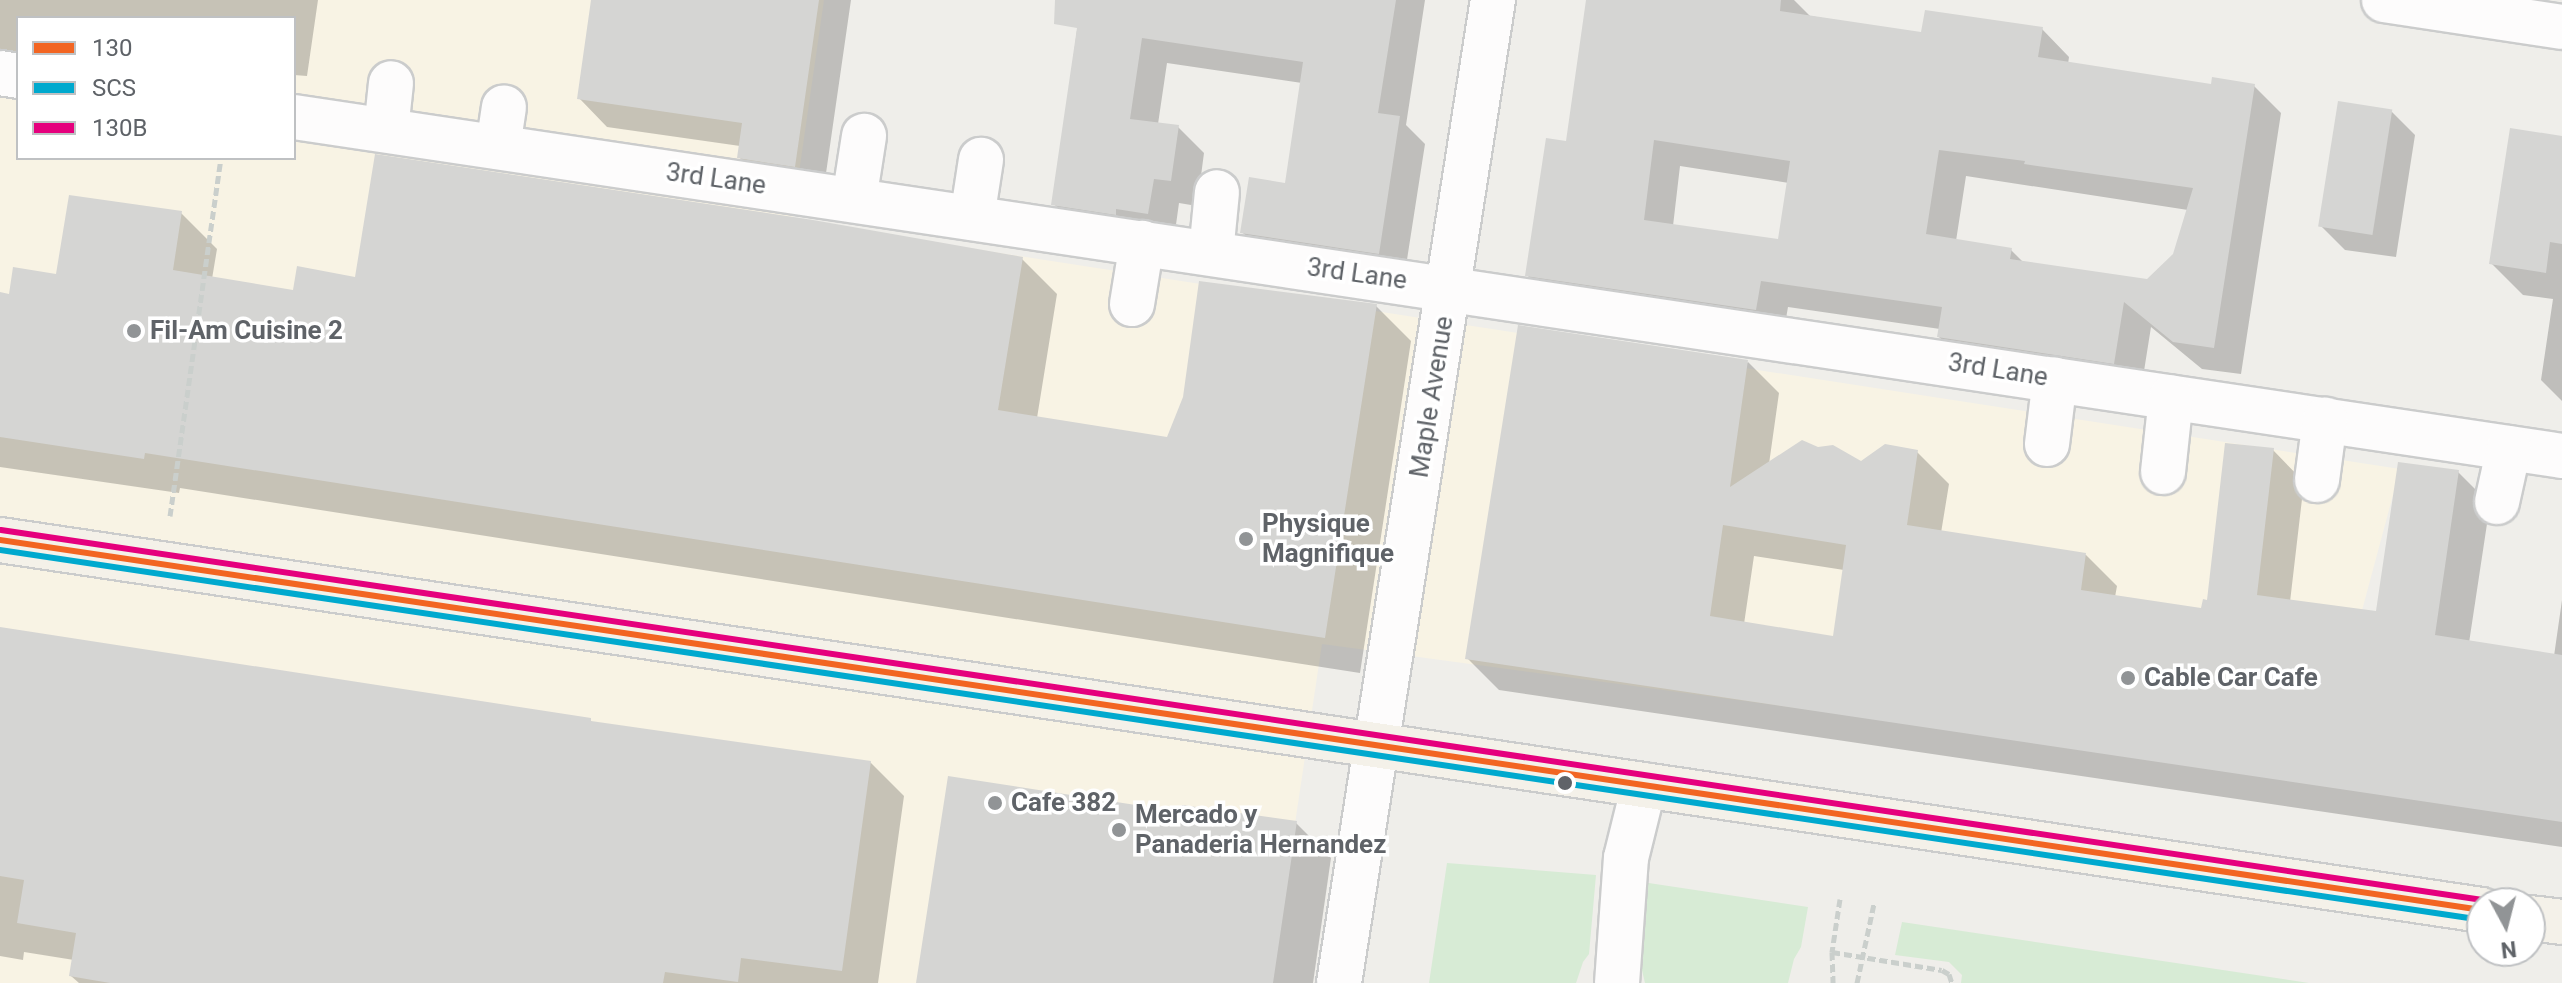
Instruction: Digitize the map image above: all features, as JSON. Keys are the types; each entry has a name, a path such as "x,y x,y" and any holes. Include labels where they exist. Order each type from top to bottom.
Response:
{"main road":[{"path":"0,540 2466,908"}],"street":[{"name":"Maple Avenue","path":"1339,983 1493,0"},
{"path":"2384,0 2562,27"},
{"path":"386,130 391,83"},
{"name":"3rd Lane","path":"296,117 386,130 501,127 854,200 2562,456"},
{"path":"854,200 864,136"},
{"path":"972,218 981,160"},
{"path":"1211,253 1217,192"},
{"path":"1132,304 1142,243"},
{"path":"2047,444 2055,379"},
{"path":"2163,472 2171,397"},
{"path":"2317,480 2325,420"},
{"path":"2497,502 2509,448"},
{"path":"1617,983 1626,858 1644,785"}],"path":[{"path":"163,564 221,160"},
{"path":"1833,983 1832,952 1840,899"},
{"path":"1857,983 1874,904"},
{"path":"1832,952 1942,970 1949,974 1952,983"}],"shaded area":[{"path":"0,0 824,0 792,221 2400,469 2317,778 1322,644 1271,983 0,983"}],"green space":[{"path":"1447,863 1596,875 1589,954 1576,983 1429,983"},
{"path":"1642,882 1808,907 1801,947 1794,959 1788,983 1645,983 1636,945"},
{"path":"1902,922 2309,983 1961,983 1962,975 1949,962 1895,955"}],"building":[{"path":"591,0 819,0 795,167 737,158 742,123 577,99"},
{"path":"1055,0 1396,0 1378,113 1400,116 1379,254 1240,233 1249,177 1285,183 1303,62 1142,38 1130,119 1179,125 1171,181 1154,179 1148,214 1116,209 1116,215 1051,205 1077,28 1054,24"},
{"path":"1586,0 1781,0 1780,11 1921,32 1925,10 2043,27 2038,57 2211,84 2212,77 2255,84 2214,348 2173,342 2124,302 2114,364 1937,337 1942,307 1761,281 1756,310 1525,276 1546,138 1566,141","holes":["1654,140 1790,161 1778,239 1644,220","1939,150 2025,161 2024,164 2193,188 2173,254 2147,279 2010,259 2012,248 1926,234"]},
{"path":"2338,101 2392,110 2372,235 2318,226"},
{"path":"2510,128 2562,136 2562,244 2550,242 2546,273 2489,264"},
{"path":"375,154 813,220 1023,257 998,410 1167,437 1183,397 1199,281 1377,304 1325,638 145,453 144,459 0,437 0,292 9,294 13,267 56,274 69,195 182,211 173,270 293,290 297,266 355,277"},
{"path":"1518,325 1748,360 1730,487 1802,440 1818,447 1833,445 1861,461 1885,444 1918,450 1907,525 2086,553 2081,590 2201,608 2203,599 2207,600 2225,443 2274,448 2257,595 2376,611 2398,462 2459,470 2435,635 2562,655 2562,822 1465,659","holes":["1723,525 1846,545 1833,636 1710,616"]},
{"path":"0,627 591,718 591,721 871,761 842,971 741,958 738,982 665,972 663,983 110,983 69,976 76,933 17,923 24,880 0,876"},
{"path":"948,776 1181,812 1182,805 1297,821 1273,983 916,983"}],"transit line":[{"name":"130B","path":"1,530 2466,897"},
{"name":"130","path":"0,540 2466,908"},
{"name":"SCS","path":"0,550 2466,918"}],"place":[{"name":"Fil-Am Cuisine 2","path":"134,331"},
{"name":"Physique Magnifique","path":"1246,539"},
{"name":"Cable Car Cafe","path":"2128,678"},
{"name":"Cafe 382","path":"995,803"},
{"name":"Mercado y Panaderia Hernandez","path":"1119,830"}]}
